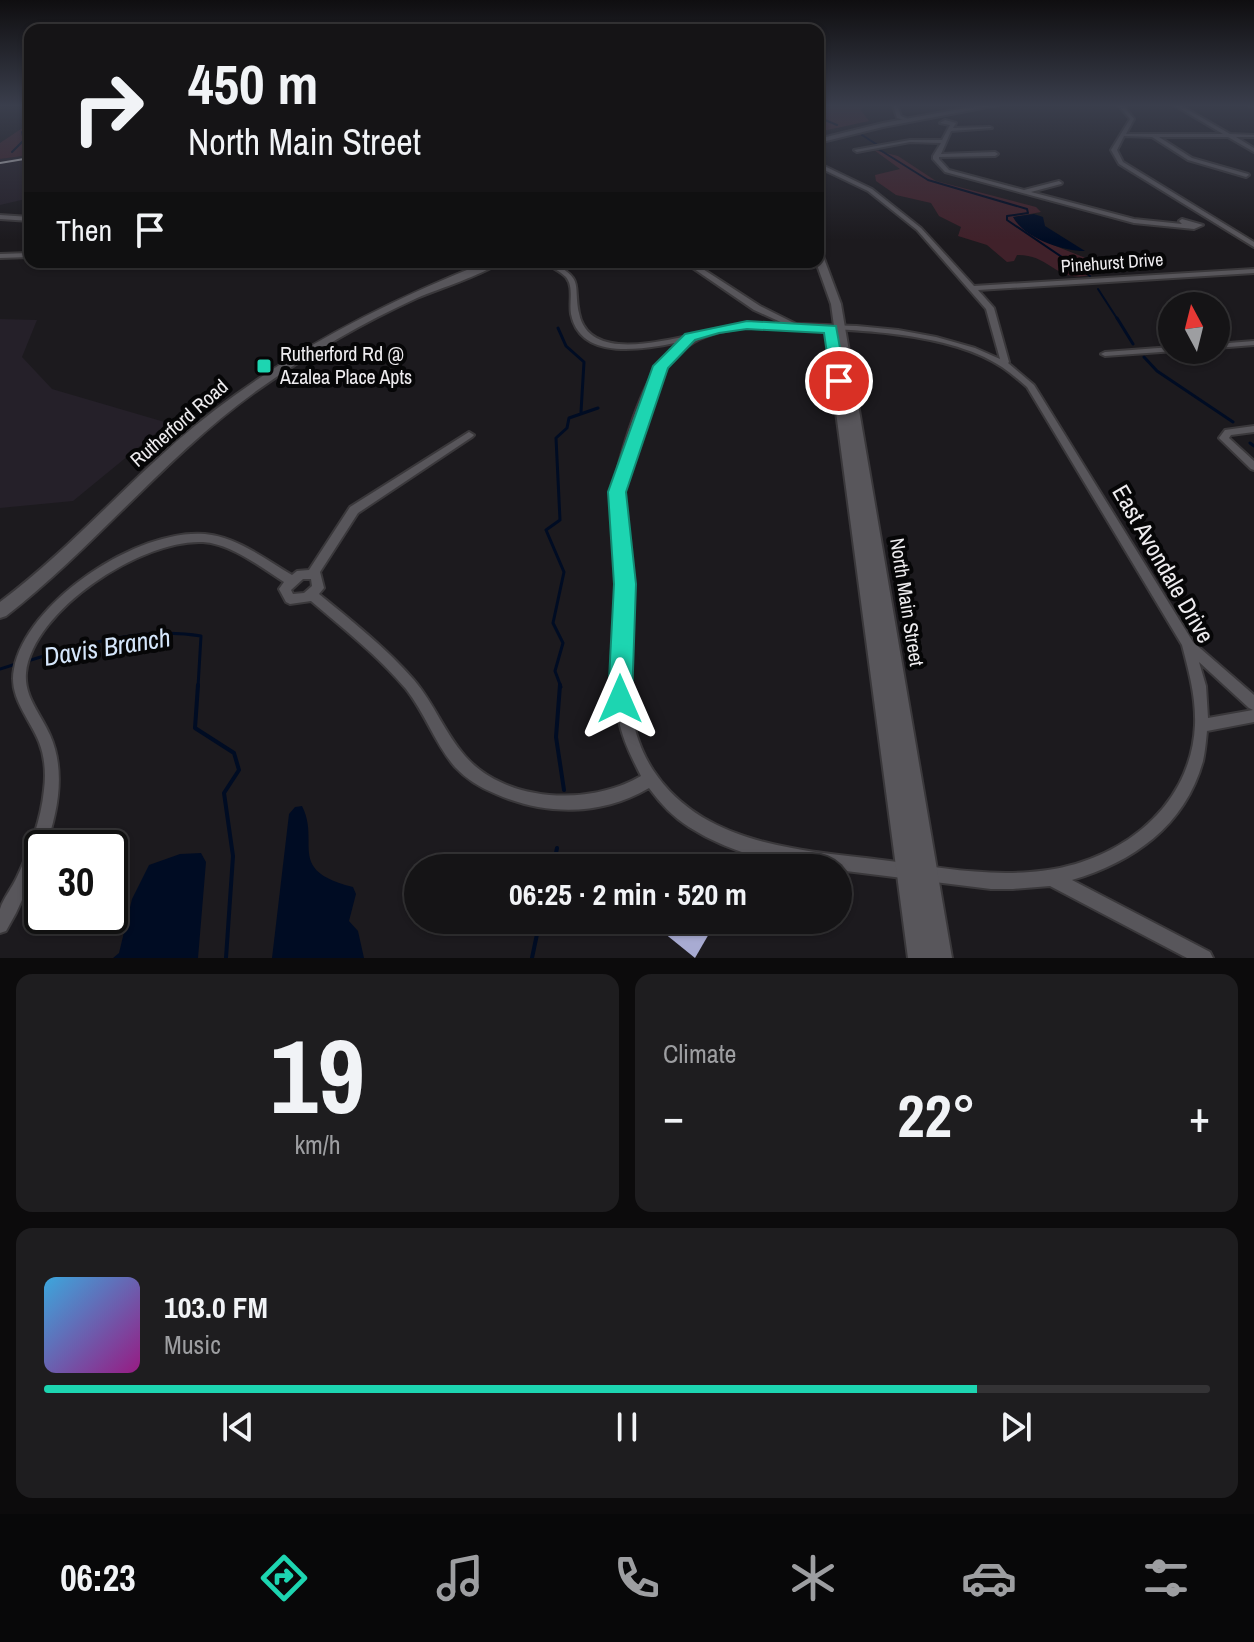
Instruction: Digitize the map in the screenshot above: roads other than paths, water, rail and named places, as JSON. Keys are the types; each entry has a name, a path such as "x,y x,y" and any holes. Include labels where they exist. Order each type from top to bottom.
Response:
{"street":[{"path":"940,150 936,156 938,164 955,174 1023,192 1134,221 1167,224 1215,222"},
{"path":"1114,150 1121,163 1253,245"},
{"path":"1175,150 1190,159 1246,175"},
{"path":"936,156 995,154"},
{"path":"824,168 870,190 901,212 973,288 995,315 1005,362"},
{"path":"1023,192 1059,183"},
{"path":"0,217 24,219"},
{"path":"0,256 24,255"},
{"name":"Rutherford Road","path":"0,611 54,567 180,445 260,382 314,346 377,312 482,268"},
{"name":"East Avondale Drive","path":"560,268 574,282 578,323 589,337 625,347 747,325 939,338 974,347 1005,362 1034,391 1188,644 1200,681 1204,725 1191,780 1161,823 1116,854 1052,878 1004,880 777,854 721,836 686,814 650,779"},
{"path":"696,268 770,315 802,328"},
{"name":"North Main Street","path":"814,268 836,330"},
{"name":"North Main Street","path":"823,268 832,289 920,958"},
{"name":"Pinehurst Drive","path":"973,288 1254,271"},
{"path":"312,595 406,680 470,771 504,790 575,803 606,800 633,791 650,779 628,733 620,699 625,584 617,492 654,377 666,359 690,337"},
{"path":"1230,345 1254,343"},
{"path":"1105,354 1158,350"},
{"path":"1254,429 1228,432 1224,438 1254,467"},
{"path":"0,925 26,878 54,785 54,765 47,743 25,708 21,664 37,632 92,576 126,556 158,543 184,538 218,541 290,580 312,574 354,510 469,435"},
{"name":"North Main Street","path":"865,525 928,873 940,958"},
{"path":"290,580 285,589 287,597 301,599 312,595 320,580 312,574"},
{"path":"1188,644 1254,704"},
{"path":"1204,725 1254,716"},
{"path":"1052,878 1204,958"}],"water":[{"path":"1034,214 1043,217 1045,226 1085,251 1044,242 1026,231 1013,217"},
{"path":"302,806 307,819 312,864 332,880 353,887 356,894 349,921 358,931 364,958 272,958 289,814 295,807"},
{"path":"201,853 206,862 198,958 113,958 119,953 124,934 128,934 132,899 149,865 180,854"}],"waterway":[{"path":"880,150 928,180 1027,209 1028,213 1007,216 1007,220 1090,276"},
{"path":"1098,289 1118,320"},
{"path":"1117,318 1133,344"},
{"path":"558,328 566,346 584,362 581,412"},
{"path":"1144,357 1157,371 1233,422"},
{"path":"561,687 555,671 563,643 553,623 564,572 546,530 560,520 556,438 567,428 569,418 598,408"},
{"path":"1250,443 1254,446"},
{"name":"Davis Branch","path":"27,661 91,643 135,635 201,636 198,687"},
{"name":"Davis Branch","path":"0,669 19,663"},
{"name":"Davis Branch","path":"198,685 195,728 234,753 239,770 224,793 233,856 226,958"},
{"path":"560,685 556,737 564,790"},
{"path":"556,854 557,848"},
{"path":"532,958 537,934"}],"railway":[{"path":"0,163 24,159"}],"place":[{"name":"Rutherford Rd @ Azalea Place Apts","path":"264,366"}]}
